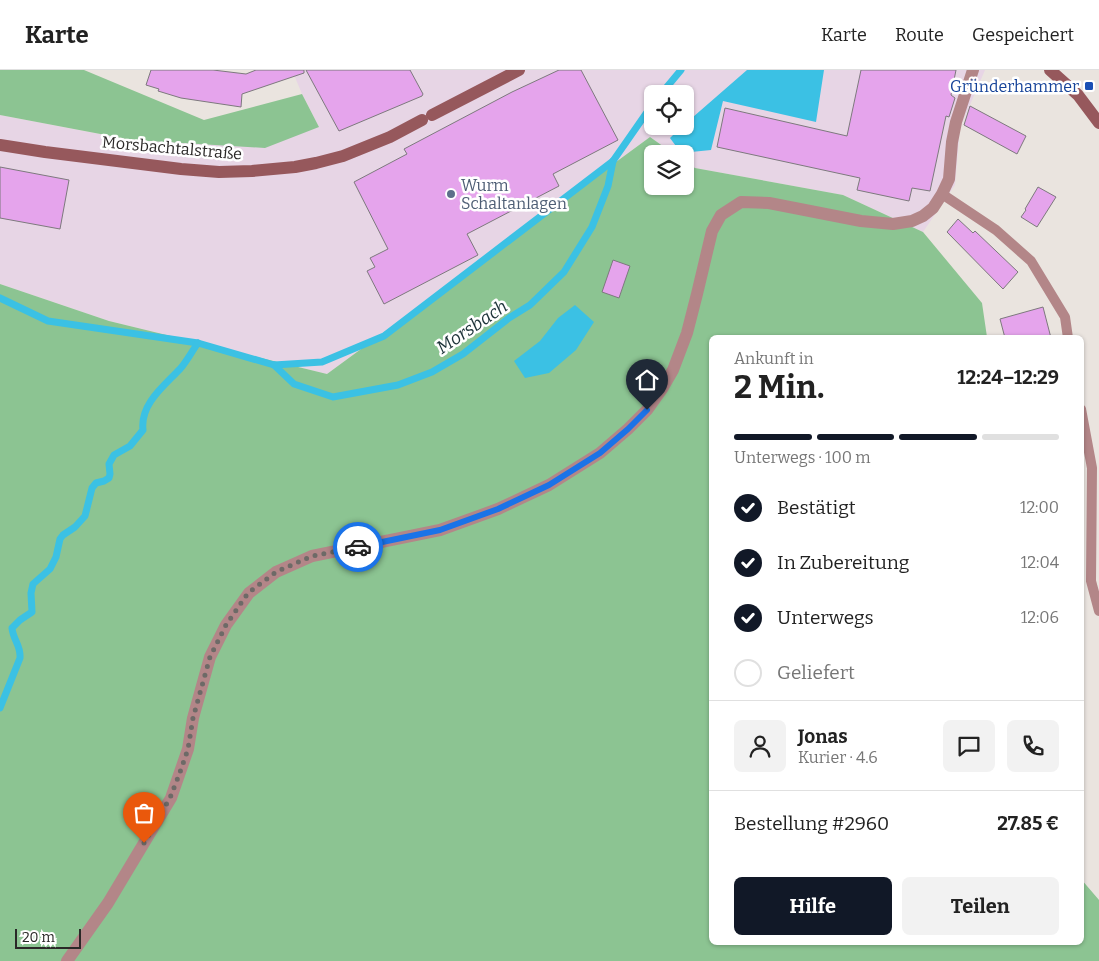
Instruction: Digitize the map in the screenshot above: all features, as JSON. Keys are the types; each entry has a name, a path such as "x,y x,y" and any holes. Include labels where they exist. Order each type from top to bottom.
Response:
{"main road":[{"name":"Morsbachtalstraße","path":"0,145 181,169 219,172 252,172 295,167 343,156 390,137 519,70"},
{"path":"1050,70 1078,95 1099,123"}],"street":[{"path":"68,961 108,903 170,798 188,749 193,718 210,657 226,625 248,593 276,572 312,556 440,530 498,509 549,485 600,453 647,410 666,382 687,333 712,231 721,215 741,202 769,203 861,221 893,224 922,216 933,208 949,179 952,142 956,122 974,70"}],"lane":[{"path":"942,194 996,230 1031,261 1065,317 1068,335"},
{"path":"1084,425 1092,468 1091,580 1099,611"}],"shaded area":[{"path":"292,70 985,70 960,128 955,185 923,232 843,195 695,168 694,145 661,145 650,137 327,374 109,321 0,284 0,115 131,140 319,127"}],"green space":[{"path":"0,70 84,70 204,120 302,94 319,127 265,148 132,140 0,115"},
{"path":"650,137 661,145 644,145 644,195 694,195 694,167 843,195 923,232 982,303 987,335 709,335 709,945 1084,945 1084,882 1099,900 1099,961 0,961 0,284 109,321 327,374"}],"water":[{"path":"747,70 824,70 816,122 723,101 711,150 694,152 694,145 675,145 670,138 673,135 694,135 694,116"},
{"path":"575,305 594,322 576,350 549,373 525,378 514,361 540,341 558,318"}],"building":[{"path":"151,70 213,70 246,74 256,70 304,70 304,73 242,94 241,107 181,98 158,91 159,89 146,85"},
{"path":"306,70 410,70 423,94 339,131"},
{"name":"Wurm Schaltanlagen","path":"559,70 581,70 618,140 553,174 559,186 467,234 478,255 384,304 367,271 375,267 370,258 388,249 354,182 407,154 404,149 512,92"},
{"path":"861,70 956,70 951,95 955,98 949,117 946,116 930,191 912,188 909,201 857,190 860,178 717,147 725,108 847,136"},
{"path":"970,106 1026,136 1017,154 964,125"},
{"path":"0,167 69,180 60,229 0,218"},
{"path":"1038,187 1056,197 1037,227 1021,217"},
{"path":"958,219 973,233 975,231 1018,272 1003,289 947,232"},
{"path":"613,260 630,266 619,298 602,292"},
{"path":"1043,307 1050,335 1004,335 1000,319"}],"waterway":[{"name":"Morsbach","path":"668,85 681,70"},
{"name":"Morsbach","path":"0,298 48,321 198,343 274,365 322,362 384,336 613,161 644,116"},
{"name":"Morsbach","path":"274,365 294,384 333,397 398,385 432,372 463,354 509,318 530,305 564,272 592,227 608,186 613,161"},
{"path":"0,708 20,658 12,628 32,612 31,593 33,584 50,569 63,535 75,527 85,516 92,488 96,483 109,478 109,464 114,455 130,446 143,430 145,412 154,396 183,366 198,343"}],"way so far":[{"path":"144,843 170,798 179,775 188,749 193,718 210,657 226,625 248,593 276,572 312,556 358,547"}],"place":[{"name":"Gründerhammer","path":"1089,86"},
{"name":"Wurm Schaltanlagen","path":"451,194"}],"route":[{"path":"358,547 440,530 498,509 549,485 600,453 647,410"}]}
